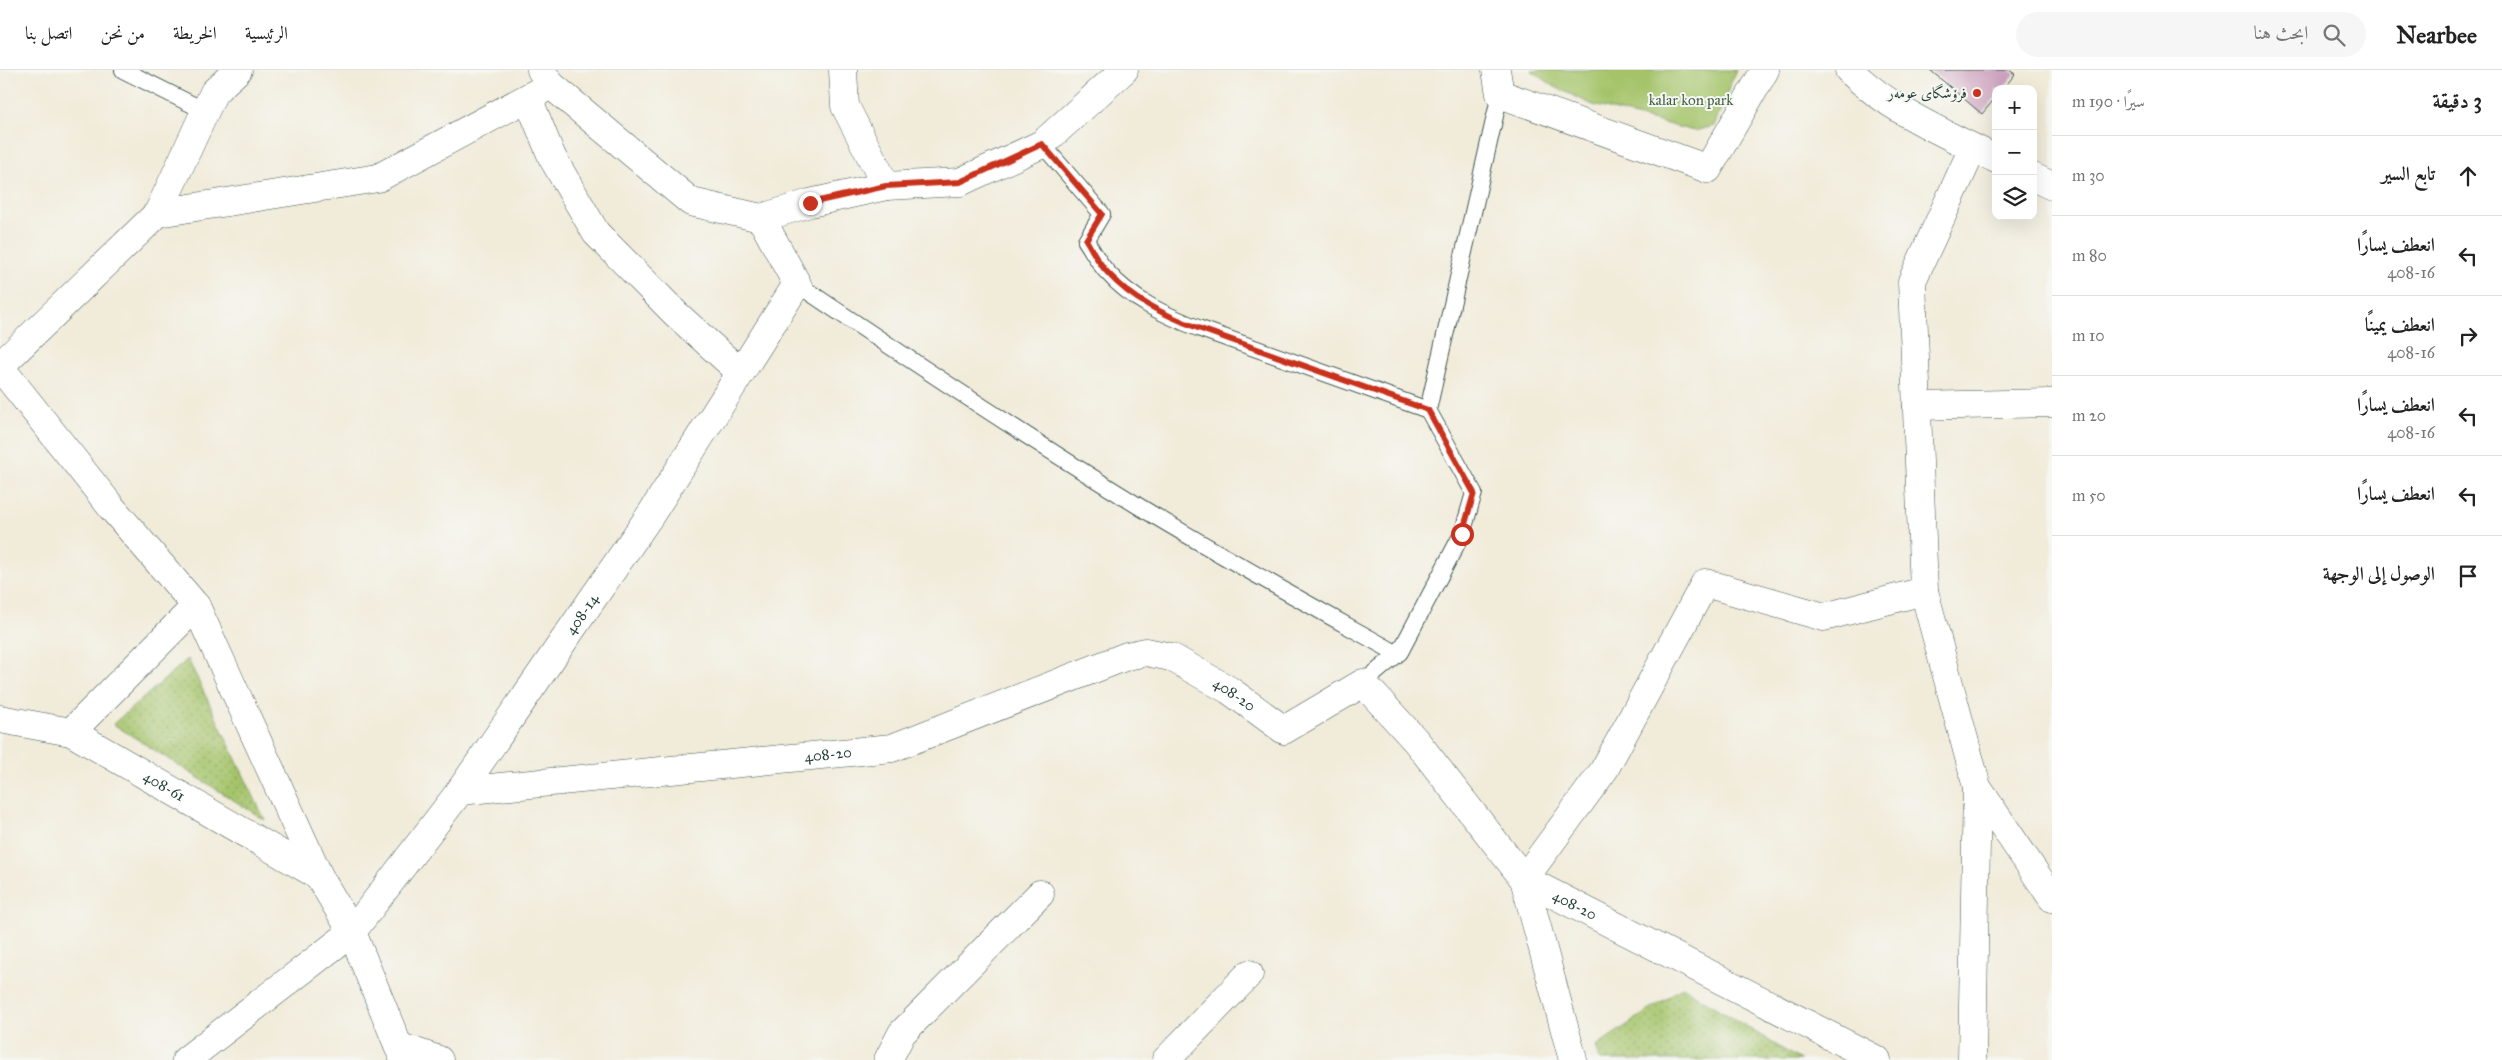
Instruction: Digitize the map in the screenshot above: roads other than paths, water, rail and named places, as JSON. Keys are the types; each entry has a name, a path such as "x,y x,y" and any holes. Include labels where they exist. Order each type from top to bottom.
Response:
{"street":[{"path":"238,70 214,92 158,213 0,367 112,508 196,606 319,876 352,932 401,1053 439,1060"},
{"path":"844,70 845,106 886,186"},
{"path":"540,84 691,202 762,218 810,203 886,186 960,182 1042,144 1124,70"},
{"path":"1498,82 1708,169 1765,70"},
{"path":"1857,75 1904,113 1985,153 1912,281 1924,591 1977,787 1972,1060"},
{"path":"158,213 378,178 540,84"},
{"path":"540,84 552,157 596,233 676,314 740,372"},
{"path":"2037,179 2052,186"},
{"path":"762,218 797,284"},
{"name":"408-14","path":"186,1060 352,932 460,791 651,514 797,284"},
{"path":"1917,406 2052,403"},
{"path":"1573,1060 1524,879 1604,770 1705,583 1824,617 1924,591"},
{"path":"71,732 196,606"},
{"name":"408-20","path":"460,791 892,748 1127,656 1146,652 1171,657 1187,666 1229,690 1284,730 1363,683 1416,741 1524,879 1877,1060"},
{"name":"408-61","path":"0,719 71,732 319,876"},
{"path":"1977,787 2052,898"},
{"path":"888,1060 902,1033 1040,894"},
{"path":"1166,1060 1249,974"}],"lane":[{"path":"122,70 205,112"},
{"path":"1363,683 1396,653 1400,652 1462,534 1474,493 1428,410 1498,82"},
{"path":"1042,144 1102,214 1086,240 1107,272 1146,303 1166,315 1198,328 1428,410"},
{"path":"797,284 988,412 1141,508 1396,653"}],"place":[{"name":"فرۆشگای عومەر","path":"1977,93"}],"park label":[{"name":"kalar kon park","path":"1691,100"}]}
